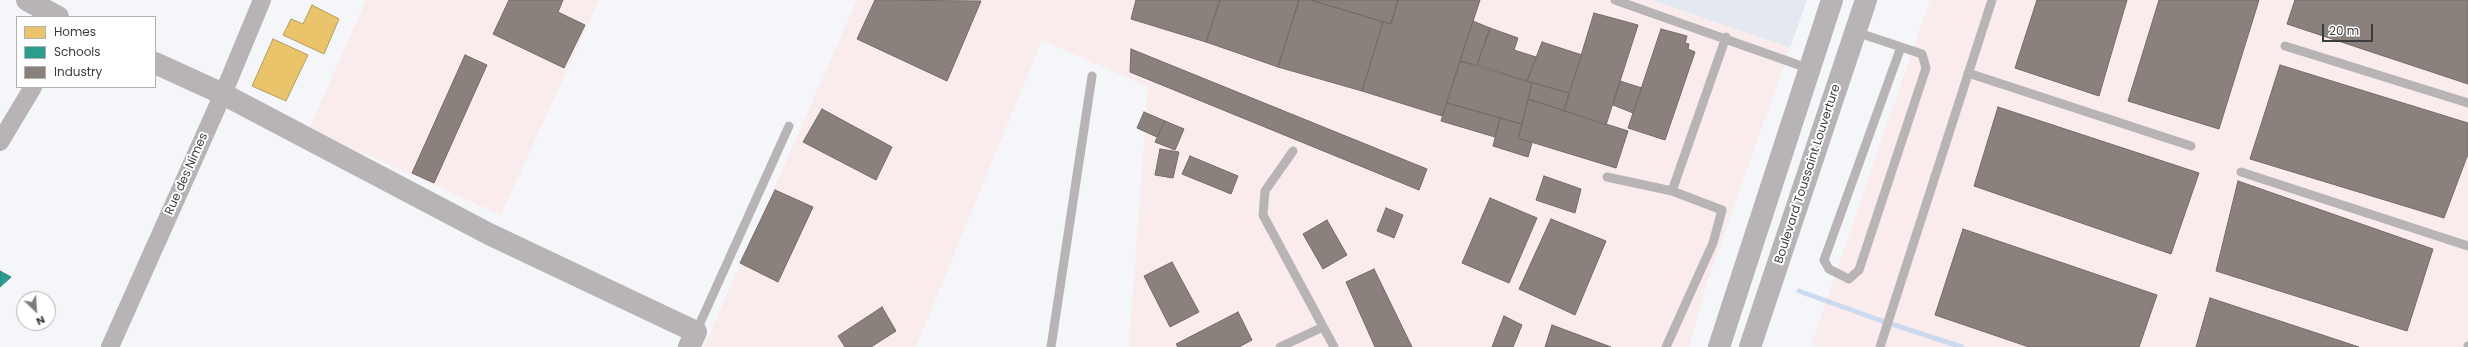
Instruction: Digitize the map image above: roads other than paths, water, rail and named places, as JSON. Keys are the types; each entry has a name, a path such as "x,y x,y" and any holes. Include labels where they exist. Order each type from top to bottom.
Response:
{"main road":[{"path":"27,0 56,16"},
{"path":"1719,347 1832,0"},
{"name":"Boulevard Toussaint Louverture","path":"1750,347 1866,0"},
{"path":"156,63 223,94 692,339"}],"street":[{"name":"Rue des Nimes","path":"110,347 223,94 262,0"},
{"path":"0,142 32,88"}],"lane":[{"path":"1616,0 1810,69"},
{"path":"1880,347 1992,0"},
{"path":"1856,32 1901,47 1922,54 1926,68 1859,270 1849,279 1829,269 1824,260 1901,47"},
{"path":"1672,191 1726,38"},
{"path":"2285,46 2468,103"},
{"path":"1968,73 2192,146"},
{"path":"1051,347 1092,76"},
{"path":"692,339 789,126"},
{"path":"1294,151 1266,191 1263,215 1334,347"},
{"path":"2241,172 2468,246"},
{"path":"1607,177 1672,191 1722,210 1713,243 1666,347"},
{"path":"1280,347 1323,327"}],"waterway":[{"path":"1799,291 1879,320 1962,347"}]}
